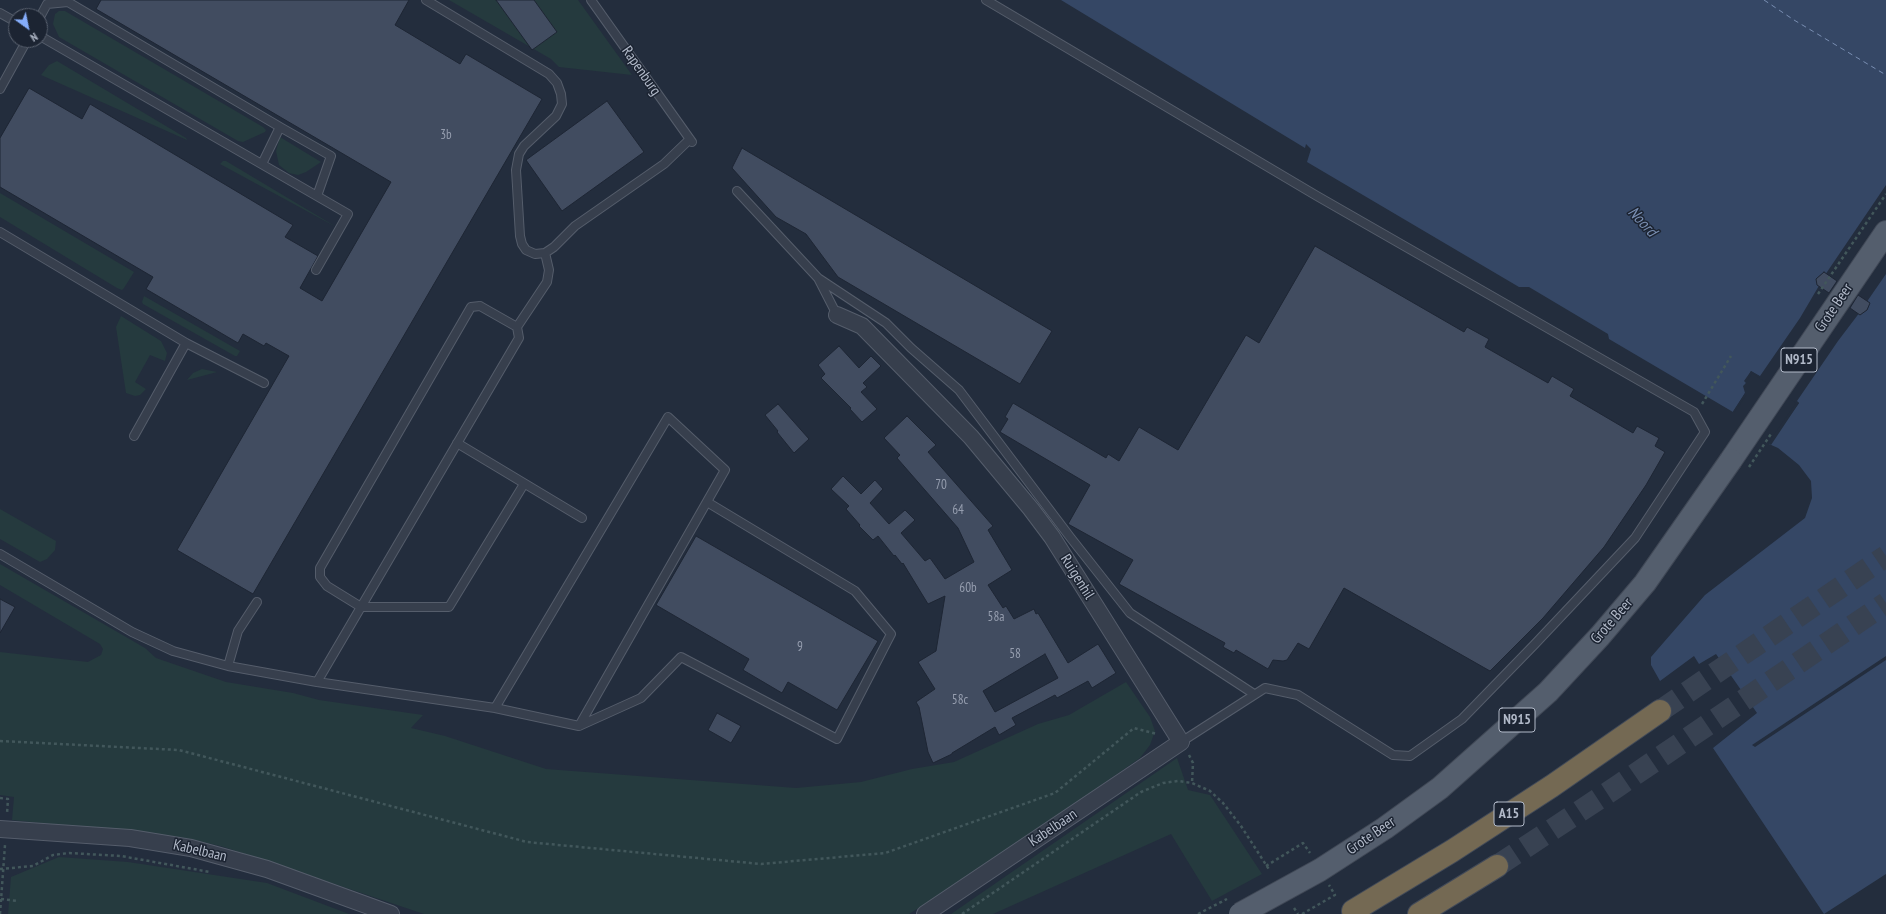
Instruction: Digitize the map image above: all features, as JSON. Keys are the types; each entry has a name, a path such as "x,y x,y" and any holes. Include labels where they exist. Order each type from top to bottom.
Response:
{"highway":[{"name":"A15","path":"1353,911 1478,834 1552,786 1660,711"},
{"path":"1419,914 1497,866"}],"main road":[{"name":"Grote Beer","path":"1240,914 1320,870 1385,828 1440,788 1548,692 1585,653 1645,583 1706,497 1886,232"}],"street":[{"name":"Ruigenhil","path":"837,315 862,326 971,437 1031,509 1052,537 1181,742"},
{"name":"Kabelbaan","path":"925,914 1181,742"},
{"name":"Kabelbaan","path":"3,829 130,838 191,848 267,869 391,914"}],"lane":[{"path":"317,682 519,338 517,326 547,282 549,270 545,253 535,254 526,250 522,244 516,170 519,154 524,146 556,116 562,104 561,94 557,83 549,74 426,0"},
{"name":"Rapenburg","path":"545,253 554,247 575,226 664,164 691,140 591,0"},
{"path":"986,0 1317,196 1694,412 1705,432 1635,538 1462,719 1410,756 1393,755 1298,695 1265,688 1181,742"},
{"path":"48,2 68,2 331,156 317,196"},
{"path":"48,41 348,214 316,270"},
{"path":"0,89 23,48"},
{"path":"262,164 280,127"},
{"path":"737,191 818,278 886,323 911,348 959,390 1070,537 1130,613 1254,694"},
{"path":"0,232 186,343 264,382"},
{"path":"818,278 837,315"},
{"path":"517,326 480,306 471,307 320,568 320,577 327,586 361,607 449,607 524,484"},
{"path":"134,436 186,343"},
{"path":"495,708 668,417 725,470 579,726"},
{"path":"456,443 582,518"},
{"path":"0,554 132,632 173,652 228,666 317,682 495,708 579,726 641,698 681,657 837,739 891,634 855,591 707,502"},
{"path":"228,666 238,632 257,602"}],"path":[{"name":"Grote Beer","path":"1824,286 1886,194"},
{"path":"1702,404 1731,356"},
{"path":"0,741 179,750 527,842 761,864 884,853 1055,793 1134,728 1181,742 1194,763 1192,783 1210,791 1223,803 1270,871"},
{"name":"Kabelbaan","path":"962,914 1141,792 1163,783 1178,781 1192,783"},
{"path":"0,798 8,799 3,829 0,914"},
{"path":"1266,866 1303,843 1309,854"},
{"name":"Kabelbaan","path":"2,869 33,866 53,855 69,853 121,856 217,873"},
{"path":"1302,914 1335,895 1328,885"},
{"path":"1,899 18,901"},
{"path":"1294,908 1298,914"}],"green space":[{"path":"449,0 578,0 632,75 559,67 551,59"},
{"path":"59,11 65,11 263,127 266,130 265,132 243,142 238,141 59,37 53,24 55,14"},
{"path":"57,61 187,140 41,75 49,65"},
{"path":"280,137 321,162 306,172 298,175 289,173 279,165 276,151"},
{"path":"223,161 226,161 338,228 220,164"},
{"path":"0,193 134,272 124,288 122,290 117,288 0,217"},
{"path":"144,296 240,351 237,356 143,304 142,302"},
{"path":"121,316 161,341 167,353 165,361 150,355 135,382 146,389 140,395 135,396 126,393 116,327"},
{"path":"202,369 217,372 187,380 193,373"},
{"path":"0,509 56,541 55,550 47,559 40,562 0,539"},
{"path":"0,564 145,648 156,658 226,682 293,693 319,700 423,715 411,728 445,736 546,769 796,788 861,782 912,769 954,762 1038,724 1069,715 1126,682 1150,717 1155,731 1150,745 1140,758 993,861 909,914 424,914 224,847 186,838 12,820 14,797 0,795 0,652 88,662 101,655 103,649 100,644 0,585"},
{"path":"1177,758 1188,790 1210,795 1262,874 1212,901 1171,834 993,914 951,914"},
{"path":"59,857 128,862 267,883 349,914 8,914 11,877"}],"water":[{"name":"Noord","path":"1061,0 1886,0 1886,656 1752,745 1755,747 1886,660 1886,874 1824,914 1713,748 1757,713 1716,654 1699,664 1694,656 1660,681 1651,665 1651,657 1705,595 1805,518 1812,498 1811,481 1799,465 1778,448 1769,444 1799,403 1751,371 1746,382 1745,393 1733,412 1609,339 1608,334 1529,287 1519,287 1307,162 1311,149 1306,144 1305,148","holes":["1826,273 1868,301 1869,306 1867,310 1861,314 1818,285 1817,278"]}],"pier":[{"path":"1886,185 1886,274 1866,303 1825,275"},
{"path":"1820,284 1860,312 1838,341 1797,401 1799,403 1771,445 1768,443 1796,403 1752,373 1747,381 1747,394 1734,413 1732,413 1745,393 1743,386 1746,383 1744,381 1751,371 1760,376 1800,318"}],"building":[{"path":"101,0 409,0 395,25 460,64 466,54 542,99 253,594 177,550 289,356 266,343 264,346 243,334 238,343 146,289 153,277 0,187 0,138 29,88 82,119 90,104 293,225 285,237 318,256 300,288 322,301 391,182 96,9"},
{"path":"496,0 534,0 557,32 532,50"},
{"path":"607,101 644,152 562,211 526,160"},
{"path":"742,148 1052,331 1020,384 838,277 806,234 776,217 732,168"},
{"path":"1315,246 1464,332 1467,327 1489,339 1485,347 1548,383 1552,376 1574,389 1570,396 1633,433 1637,426 1659,438 1655,446 1665,452 1646,485 1604,547 1543,618 1490,671 1344,588 1309,649 1298,643 1287,660 1273,660 1268,669 1236,650 1234,653 1223,647 1225,643 1119,584 1133,560 1068,524 1090,485 1000,432 1008,419 1005,417 1013,403 1106,458 1108,454 1119,461 1139,427 1178,450 1246,335 1259,343"},
{"path":"1824,272 1837,281 1829,293 1817,285 1816,279"},
{"path":"1858,295 1870,303 1867,310 1860,315 1850,308"},
{"path":"839,346 859,368 871,356 881,366 863,383 867,387 861,392 877,409 862,422 850,409 851,408 821,378 825,374 818,365"},
{"path":"778,404 809,439 794,453 765,415"},
{"path":"907,416 936,445 928,452 993,526 988,530 1012,570 988,585 1003,608 1006,606 1014,619 1034,609 1036,614 1038,613 1068,663 1098,644 1116,673 1092,688 1088,681 1057,698 1055,695 1012,718 1016,725 999,735 995,727 952,754 933,763 928,752 919,707 916,702 935,689 918,662 936,651 945,596 928,604 903,563 902,564 895,555 894,556 878,536 873,540 859,526 860,525 846,509 849,506 831,489 843,476 861,494 875,480 883,489 870,503 889,524 905,510 915,520 901,533 925,561 930,558 945,579 974,562 958,528 897,458 900,455 884,438","holes":["1045,654 1058,678 995,712 983,691"]},
{"path":"696,536 878,641 837,710 788,682 782,693 743,670 749,659 656,605"},
{"path":"0,599 15,607 0,633"},
{"path":"717,713 741,726 731,743 708,730"}],"ferry route":[{"path":"1764,0 1794,20 1886,75"}],"tunnel":[{"path":"1660,711 1886,556"},
{"path":"1497,866 1618,786 1886,603"}]}
